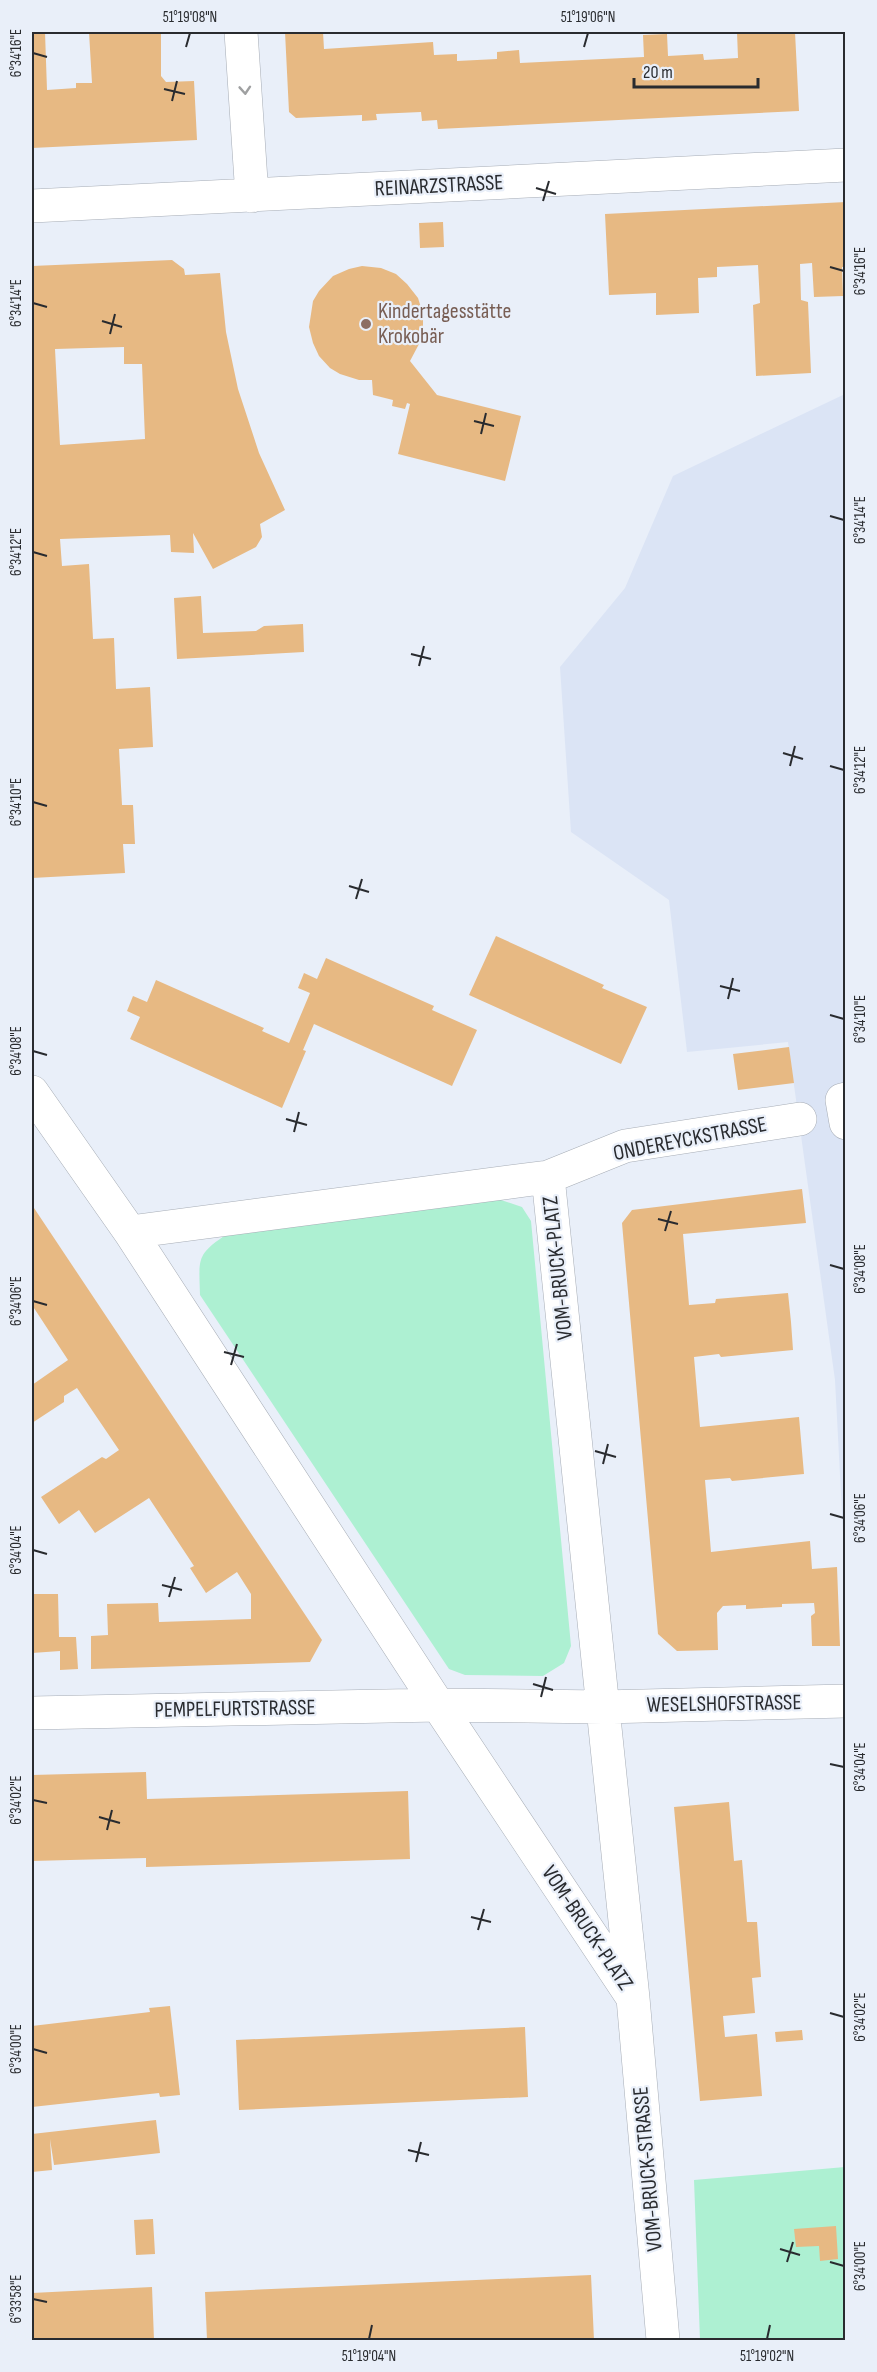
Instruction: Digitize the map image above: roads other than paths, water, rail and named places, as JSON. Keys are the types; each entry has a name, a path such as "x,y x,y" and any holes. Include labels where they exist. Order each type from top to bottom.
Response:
{"street":[{"path":"241,32 252,196"},
{"name":"REINARZSTRASSE","path":"32,206 846,165"},
{"name":"VOM-BRUCK-PLATZ","path":"32,1092 130,1232 438,1705 633,1998"},
{"path":"846,1100 842,1100 846,1123"},
{"name":"ONDEREYCKSTRASSE","path":"548,1177 625,1146 800,1119"},
{"name":"VOM-BRUCK-PLATZ","path":"130,1232 548,1177 633,1998"},
{"name":"WESELSHOFSTRASSE","path":"603,1707 846,1701"},
{"path":"438,1705 603,1707"},
{"name":"PEMPELFURTSTRASSE","path":"32,1713 438,1705"},
{"name":"VOM-BRUCK-STRASSE","path":"633,1998 663,2340"}],"place":[{"name":"Kindertagesstätte Krokobär","path":"366,324"}]}
